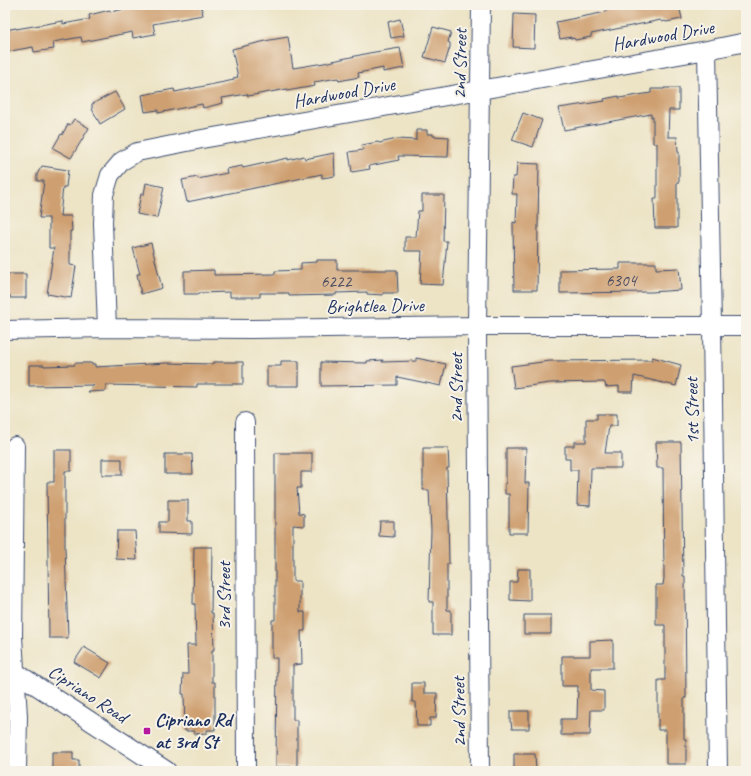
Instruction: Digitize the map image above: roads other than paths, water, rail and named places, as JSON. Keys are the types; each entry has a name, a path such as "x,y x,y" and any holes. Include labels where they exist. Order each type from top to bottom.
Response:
{"street":[{"name":"2nd Street","path":"480,771 477,326 481,5"},
{"name":"Hardwood Drive","path":"107,328 103,223 104,195 110,175 122,161 137,152 194,140 746,42"},
{"name":"1st Street","path":"707,50 718,771"},
{"name":"Brightlea Drive","path":"5,330 477,326 746,326"},
{"name":"3rd Street","path":"245,422 246,771"},
{"path":"15,446 12,637 10,669 18,716 17,771"},
{"name":"Cipriano Road","path":"10,669 167,771"}],"place":[{"name":"Cipriano Rd at 3rd St","path":"147,731"}]}
